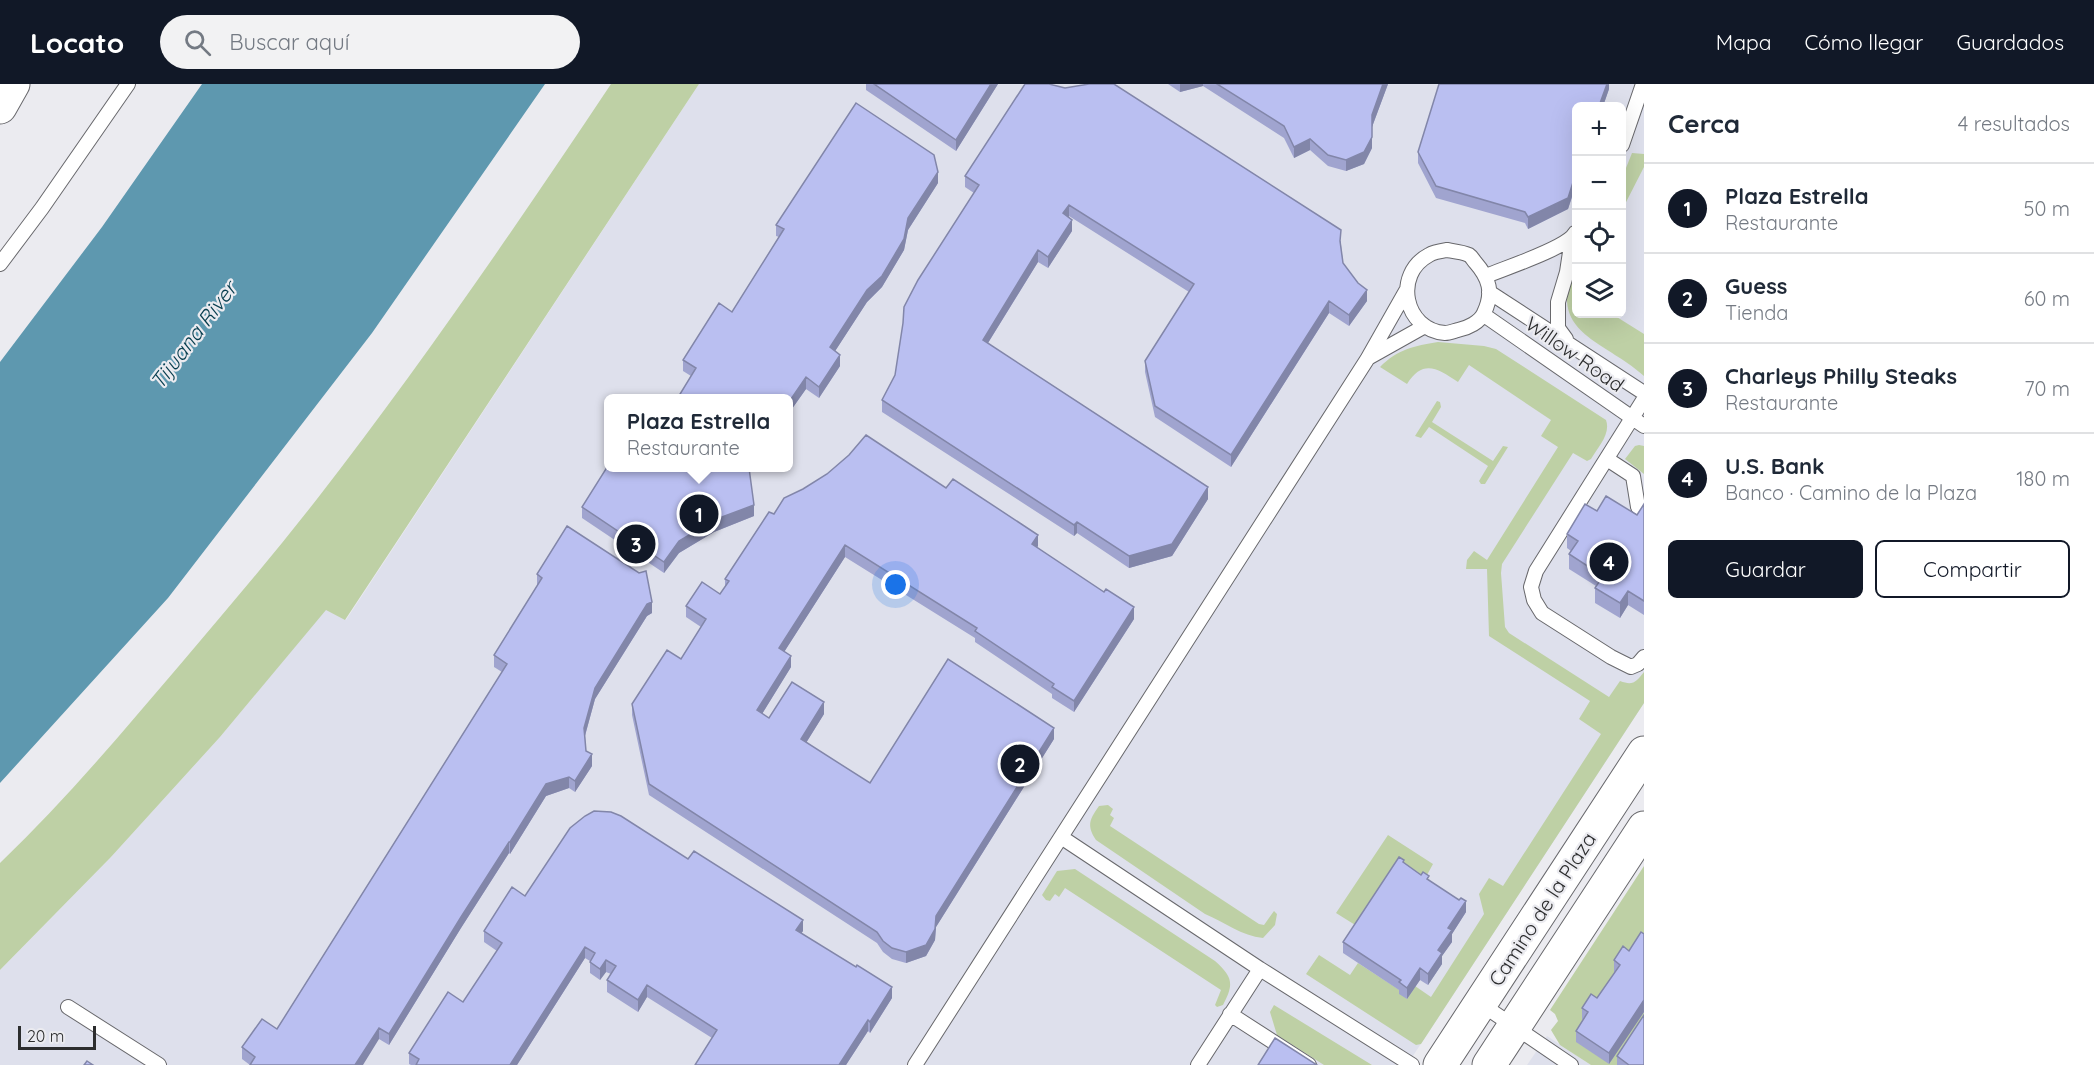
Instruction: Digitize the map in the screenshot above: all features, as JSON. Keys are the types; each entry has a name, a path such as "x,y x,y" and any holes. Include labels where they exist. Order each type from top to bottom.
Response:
{"main road":[{"path":"0,107 13,84"},
{"name":"Camino de la Plaza","path":"1440,1065 1644,753"},
{"name":"Camino de la Plaza","path":"1489,1065 1644,828"}],"lane":[{"path":"0,264 128,84"},
{"path":"1626,133 1642,84"},
{"path":"1486,276 1552,249 1572,236"},
{"path":"1571,346 1558,328 1558,302 1572,246"},
{"path":"915,1065 1368,358 1406,291 1409,277 1417,264 1430,254 1446,250 1469,255 1486,276 1490,292 1484,315 1467,328 1445,333 1425,326 1414,316 1406,291"},
{"path":"1490,292 1644,393"},
{"name":"Willow Road","path":"1484,315 1644,426"},
{"path":"1368,358 1425,326"},
{"path":"1644,399 1536,571 1531,587 1534,600 1542,613 1611,657 1631,666 1638,664 1644,657"},
{"path":"1607,459 1639,480 1638,507 1644,511"},
{"path":"1061,837 1260,969 1412,1065"},
{"path":"1198,1065 1260,969"},
{"path":"1481,1004 1571,1065"},
{"path":"69,1007 159,1065"},
{"path":"1230,1014 1309,1065"}],"shaded area":[{"path":"699,84 1644,84 1644,703 1407,1065 0,1065 0,970 111,857 220,737 326,609 346,620"},
{"path":"1547,1036 1591,1065 1527,1065"}],"green space":[{"path":"611,84 699,84 345,620 326,610 220,737 111,857 0,970 0,863 72,789 117,738 235,600 317,499 468,294"},
{"path":"1632,153 1644,154 1644,167 1626,202 1626,168"},
{"path":"1572,276 1572,318 1568,306 1568,288"},
{"path":"1572,318 1618,318 1644,334 1644,376 1596,343"},
{"path":"1438,342 1496,349 1606,420 1607,430 1591,459 1587,461 1573,453 1502,564 1505,627 1509,633 1609,697 1620,681 1634,682 1644,672 1644,703 1421,1044 1416,1045 1306,974 1319,955 1350,975 1358,963 1401,991 1407,999 1415,986 1431,997 1484,914 1479,894 1489,878 1503,886 1601,734 1579,719 1590,701 1489,636 1487,569 1466,569 1467,560 1474,551 1487,560 1558,447 1541,436 1551,420 1469,365 1458,382 1431,368 1419,371 1407,384 1380,367 1393,356 1407,349"},
{"path":"1437,401 1440,402 1441,407 1432,422 1493,461 1503,446 1508,447 1485,484 1479,481 1488,466 1429,427 1421,438 1415,436"},
{"path":"1635,446 1644,446 1644,474 1625,459"},
{"path":"1108,805 1113,809 1110,815 1114,818 1110,826 1259,924 1264,925 1274,911 1277,914 1275,925 1263,938 1248,935 1233,928 1205,914 1096,840 1090,826 1091,819 1099,806"},
{"path":"1388,835 1433,864 1421,886 1360,928 1336,913"},
{"path":"1644,866 1644,1065 1591,1065 1560,1045 1551,1030 1558,1021 1550,1010"},
{"path":"1075,869 1215,961 1230,981 1229,992 1223,1005 1217,1007 1215,1005 1221,990 1065,888 1059,897 1055,894 1050,901 1046,900 1042,895 1057,871"},
{"path":"1274,1005 1372,1065 1324,1065 1277,1035 1270,1012"}],"water":[{"name":"Tijuana River","path":"202,84 545,84 372,333 168,598 0,783 0,362 102,227"}],"building":[{"path":"874,84 991,84 956,140"},
{"path":"1025,84 1049,84 1065,88 1089,84 1114,84 1341,230 1343,263 1358,283 1367,290 1349,315 1329,301 1231,455 1155,406 1145,361 1194,284 1069,205 1063,213 1072,220 1048,257 1038,250 983,340 1208,487 1172,544 1129,556 1077,522 1074,525 882,400 895,375 904,307 918,280 979,185 965,176"},
{"path":"1217,84 1383,84 1372,115 1372,137 1364,152 1346,160 1328,155 1310,139 1294,147 1284,126"},
{"path":"1439,84 1607,84 1600,102 1572,102 1572,186 1568,198 1528,217 1525,212 1436,186 1418,152"},
{"path":"856,103 934,155 938,172 908,218 904,239 882,276 867,290 830,347 840,355 819,387 806,377 793,396 793,394 680,394 696,368 683,360 719,303 732,312 784,229 776,225"},
{"path":"866,435 946,488 953,479 1038,535 1032,544 1104,592 1106,589 1134,607 1074,701 1052,687 1054,684 975,631 977,628 845,545 779,648 791,656 757,710 769,718 792,682 824,702 801,739 870,783 948,659 1054,728 936,916 935,929 926,945 906,952 892,948 877,932 649,784 632,704 667,650 681,659 706,619 686,606 702,582 720,594 729,581 725,579 769,512 774,514 784,498 827,474 849,455"},
{"path":"604,472 750,472 754,505 714,520 679,541 664,562 582,507"},
{"path":"1606,496 1637,515 1644,504 1644,601 1628,591 1620,603 1595,588 1603,576 1569,554 1578,541 1567,534 1585,504 1597,511"},
{"path":"567,526 639,573 646,571 652,602 647,604 595,688 584,728 586,751 592,754 575,781 569,777 546,784 389,1034 379,1028 355,1065 250,1065 255,1057 242,1047 262,1019 277,1029 507,664 494,655 542,578 537,574"},
{"path":"594,811 611,812 621,816 688,859 694,851 803,920 796,930 892,987 839,1065 695,1065 717,1030 647,985 638,1000 607,980 616,966 606,960 600,969 590,962 595,953 585,947 510,1065 416,1065 419,1059 409,1053 448,992 463,1002 502,943 484,931 512,887 525,896 570,828"},
{"path":"1399,857 1421,875 1423,872 1429,876 1427,879 1459,900 1461,898 1466,901 1448,928 1452,930 1438,950 1442,953 1428,974 1420,968 1407,988 1399,982 1401,980 1343,942"},
{"path":"1641,932 1644,934 1644,1000 1609,1053 1576,1031 1588,1012 1582,1008 1591,994 1597,998 1620,965 1614,960 1623,946 1629,951"},
{"path":"1644,1015 1644,1065 1629,1065 1617,1056"},
{"path":"1275,1038 1317,1065 1258,1065"}],"place":[{"name":"Plaza Estrella","path":"699,514"},
{"name":"Charleys Philly Steaks","path":"636,544"},
{"name":"U.S. Bank","path":"1609,562"},
{"name":"Guess","path":"1020,764"}]}
